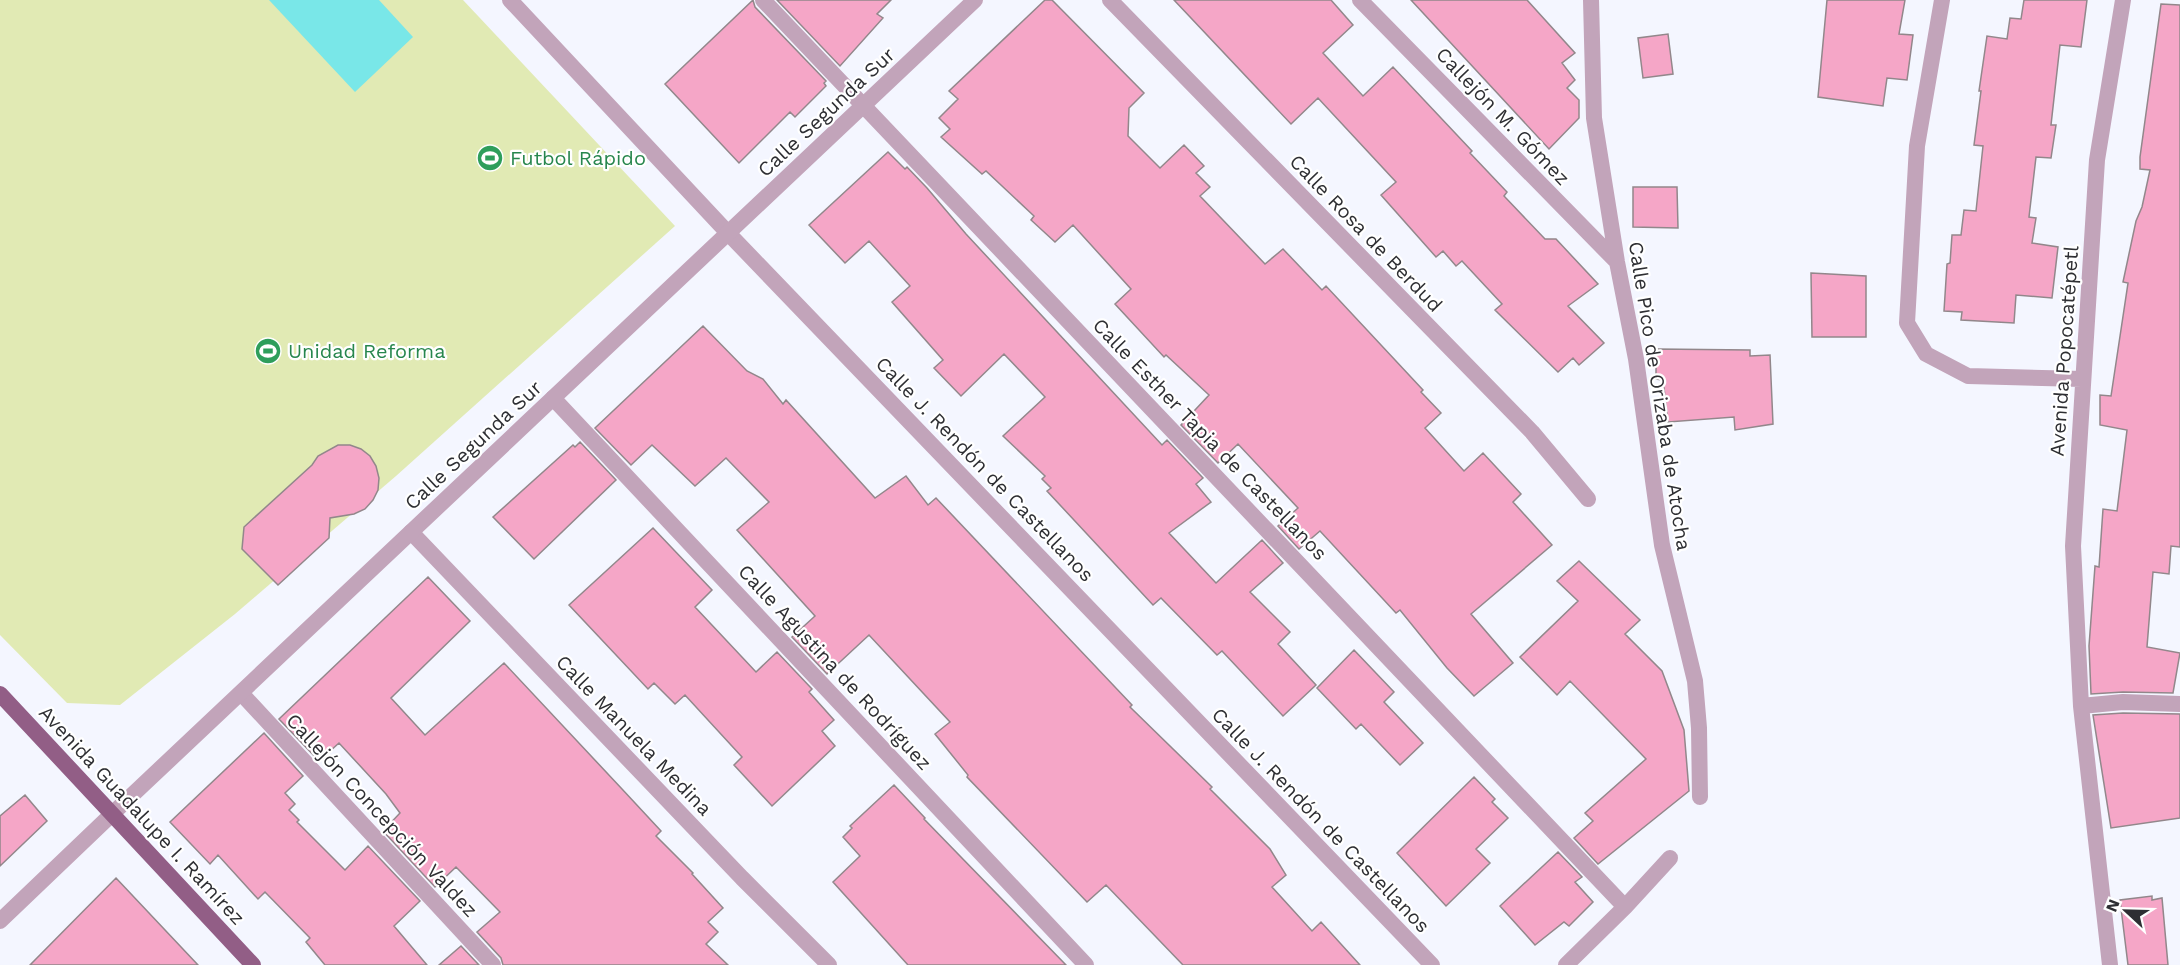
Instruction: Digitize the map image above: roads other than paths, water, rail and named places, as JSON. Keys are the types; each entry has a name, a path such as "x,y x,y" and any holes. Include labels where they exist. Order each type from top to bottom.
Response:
{"main road":[{"name":"Avenida Guadalupe I. Ramírez","path":"0,694 253,965"}],"street":[{"name":"Calle J. Rendón de Castellanos","path":"510,0 728,233 1432,965"},
{"name":"Calle Esther Tapia de Castellanos","path":"764,0 1625,907"},
{"name":"Calle Segunda Sur","path":"0,921 975,0"},
{"name":"Calle Rosa de Berdud","path":"1110,0 1532,432 1588,499"},
{"name":"Callejón M. Gómez","path":"1360,0 1617,262"},
{"name":"Calle Pico de Orizaba de Atocha","path":"1591,0 1594,118 1617,262 1636,359 1662,545 1695,681 1699,728 1700,797"},
{"path":"1942,0 1917,147 1907,323 1926,354 1968,376 2082,379"},
{"name":"Avenida Popocatépetl","path":"2110,965 2081,706 2073,546 2097,160 2123,0"},
{"name":"Calle Agustina de Rodríguez","path":"553,398 1086,965"},
{"name":"Calle Manuela Medina","path":"411,532 742,878 829,965"},
{"name":"Callejón Concepción Valdez","path":"241,693 493,965"},
{"path":"2081,706 2123,702 2180,704"},
{"path":"1566,965 1625,907 1670,858"}],"water":[{"path":"269,0 379,0 413,37 355,92"}],"place":[{"name":"Futbol Rápido","path":"490,158"},
{"name":"Unidad Reforma","path":"268,351"}]}
